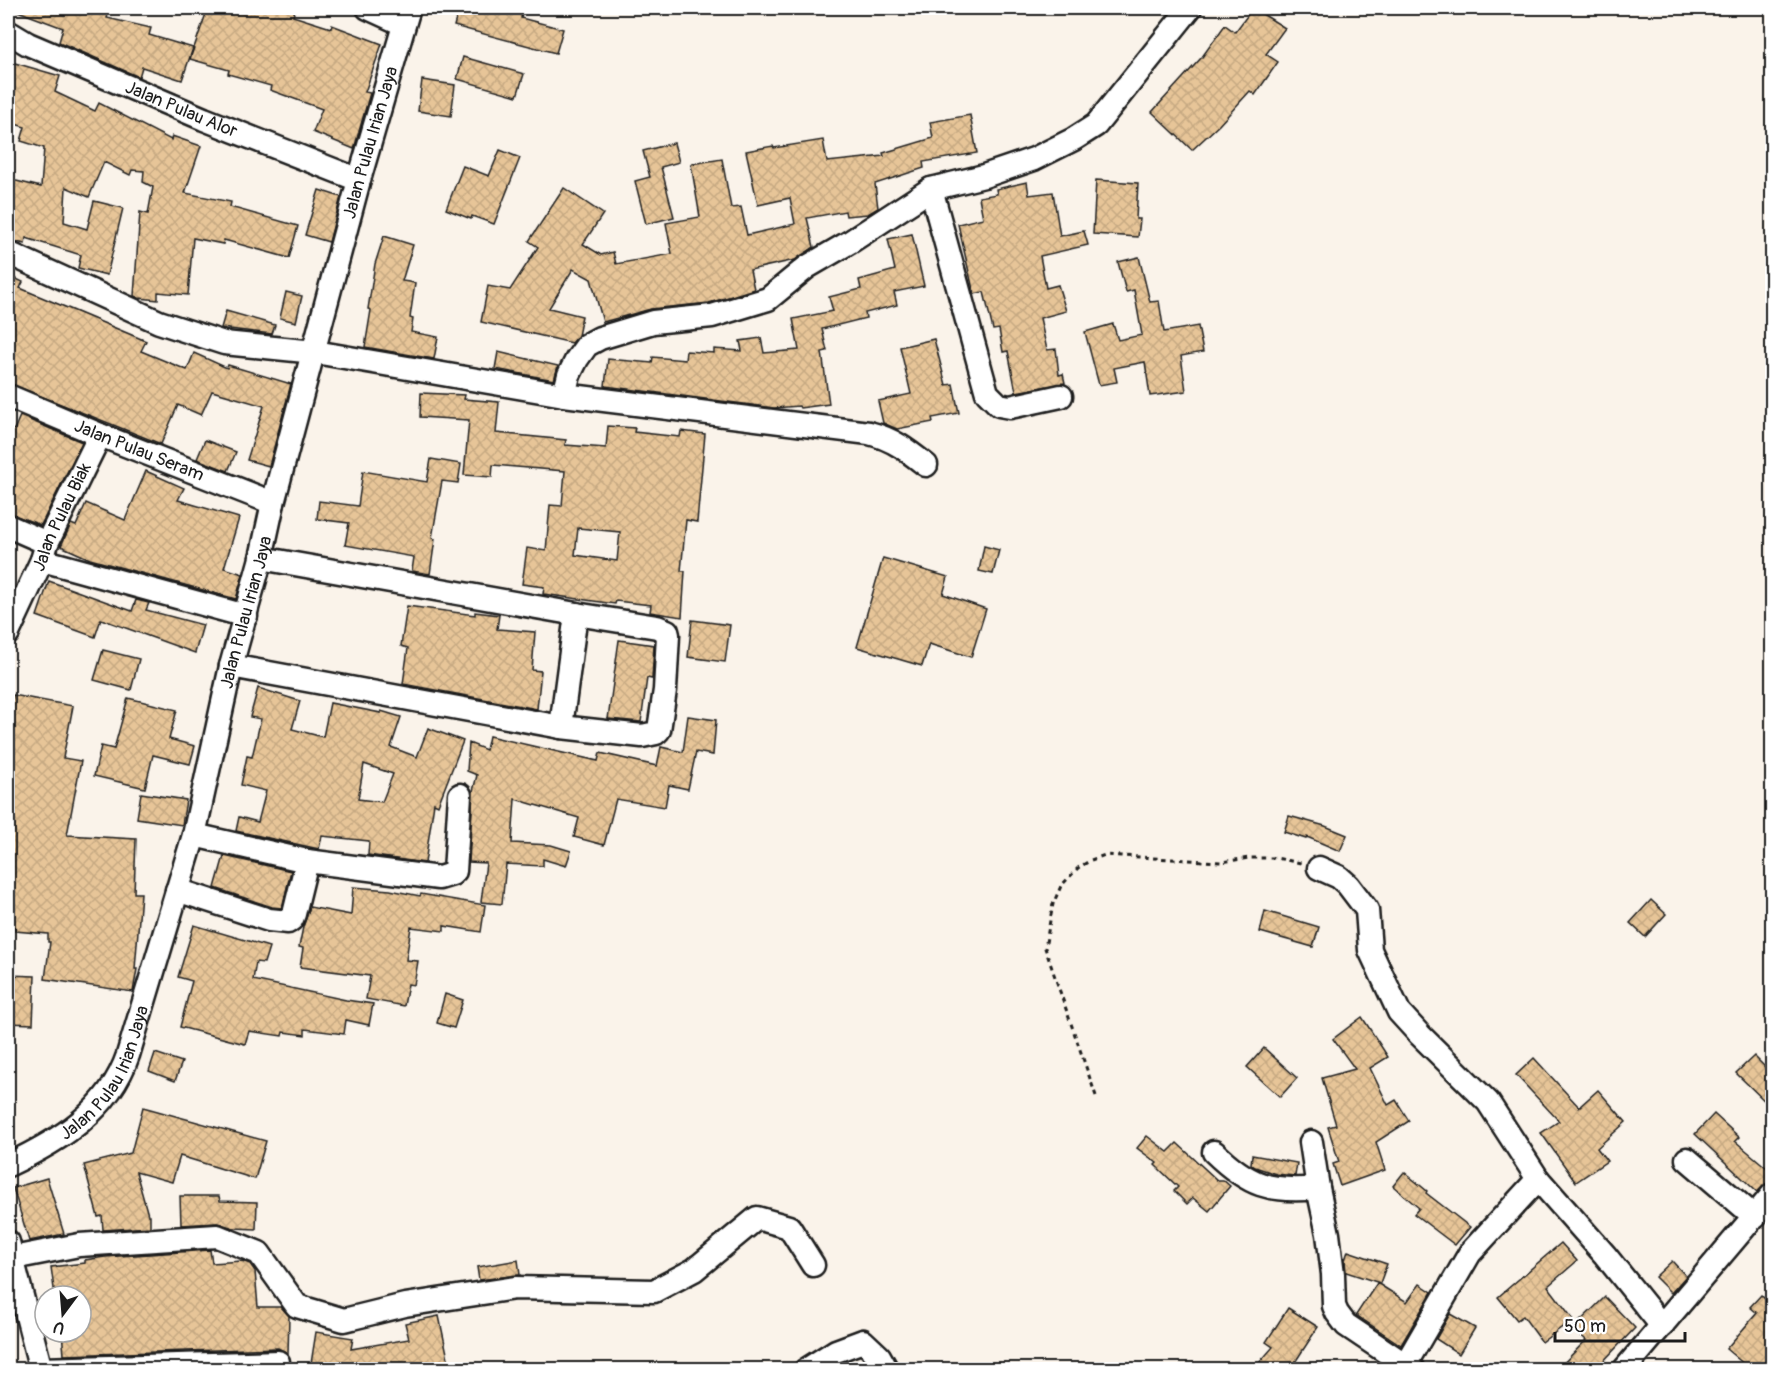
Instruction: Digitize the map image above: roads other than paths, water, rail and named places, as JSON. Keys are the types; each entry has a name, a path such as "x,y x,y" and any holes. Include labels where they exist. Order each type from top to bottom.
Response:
{"street":[{"path":"368,8 406,16"},
{"path":"564,395 576,359 587,345 600,338 653,322 712,316 768,299 807,267 931,189 984,176 1034,159 1074,139 1096,125 1190,8"},
{"name":"Jalan Pulau Irian Jaya","path":"8,1165 61,1136 85,1119 99,1106 122,1075 194,835 231,666 261,558 273,503 359,180 406,16"},
{"name":"Jalan Pulau Alor","path":"8,32 28,44 193,114 359,180"},
{"path":"931,189 987,393 999,405 1010,407 1061,396"},
{"path":"8,254 159,322 224,343 315,352 564,395 869,434 886,437 901,445 926,465"},
{"name":"Jalan Pulau Seram","path":"8,396 273,503"},
{"name":"Jalan Pulau Biak","path":"8,633 100,435"},
{"path":"8,526 45,551 246,616"},
{"path":"231,666 561,727 642,735 656,733 659,730 665,690 667,631 657,627 261,558"},
{"path":"561,727 576,614"},
{"path":"194,835 307,861 439,878 455,871 460,795"},
{"path":"177,890 269,920 288,922 294,914 307,861"},
{"path":"1319,867 1339,877 1348,885 1367,910 1370,950 1399,1012 1419,1035 1488,1102 1538,1179 1605,1255 1662,1326"},
{"path":"1311,1142 1328,1234 1334,1306 1337,1313 1346,1325 1409,1367 1470,1253 1538,1179"},
{"path":"1215,1152 1238,1173 1257,1183 1287,1189 1318,1188"},
{"path":"1687,1159 1755,1216"},
{"path":"1624,1370 1773,1195"},
{"path":"278,1362 41,1369 10,1250 218,1236 259,1253 297,1306 344,1320 405,1305 515,1288 654,1291 694,1270 758,1218 789,1227 813,1265"},
{"path":"806,1370 836,1351 863,1341 879,1356 887,1370"}]}
